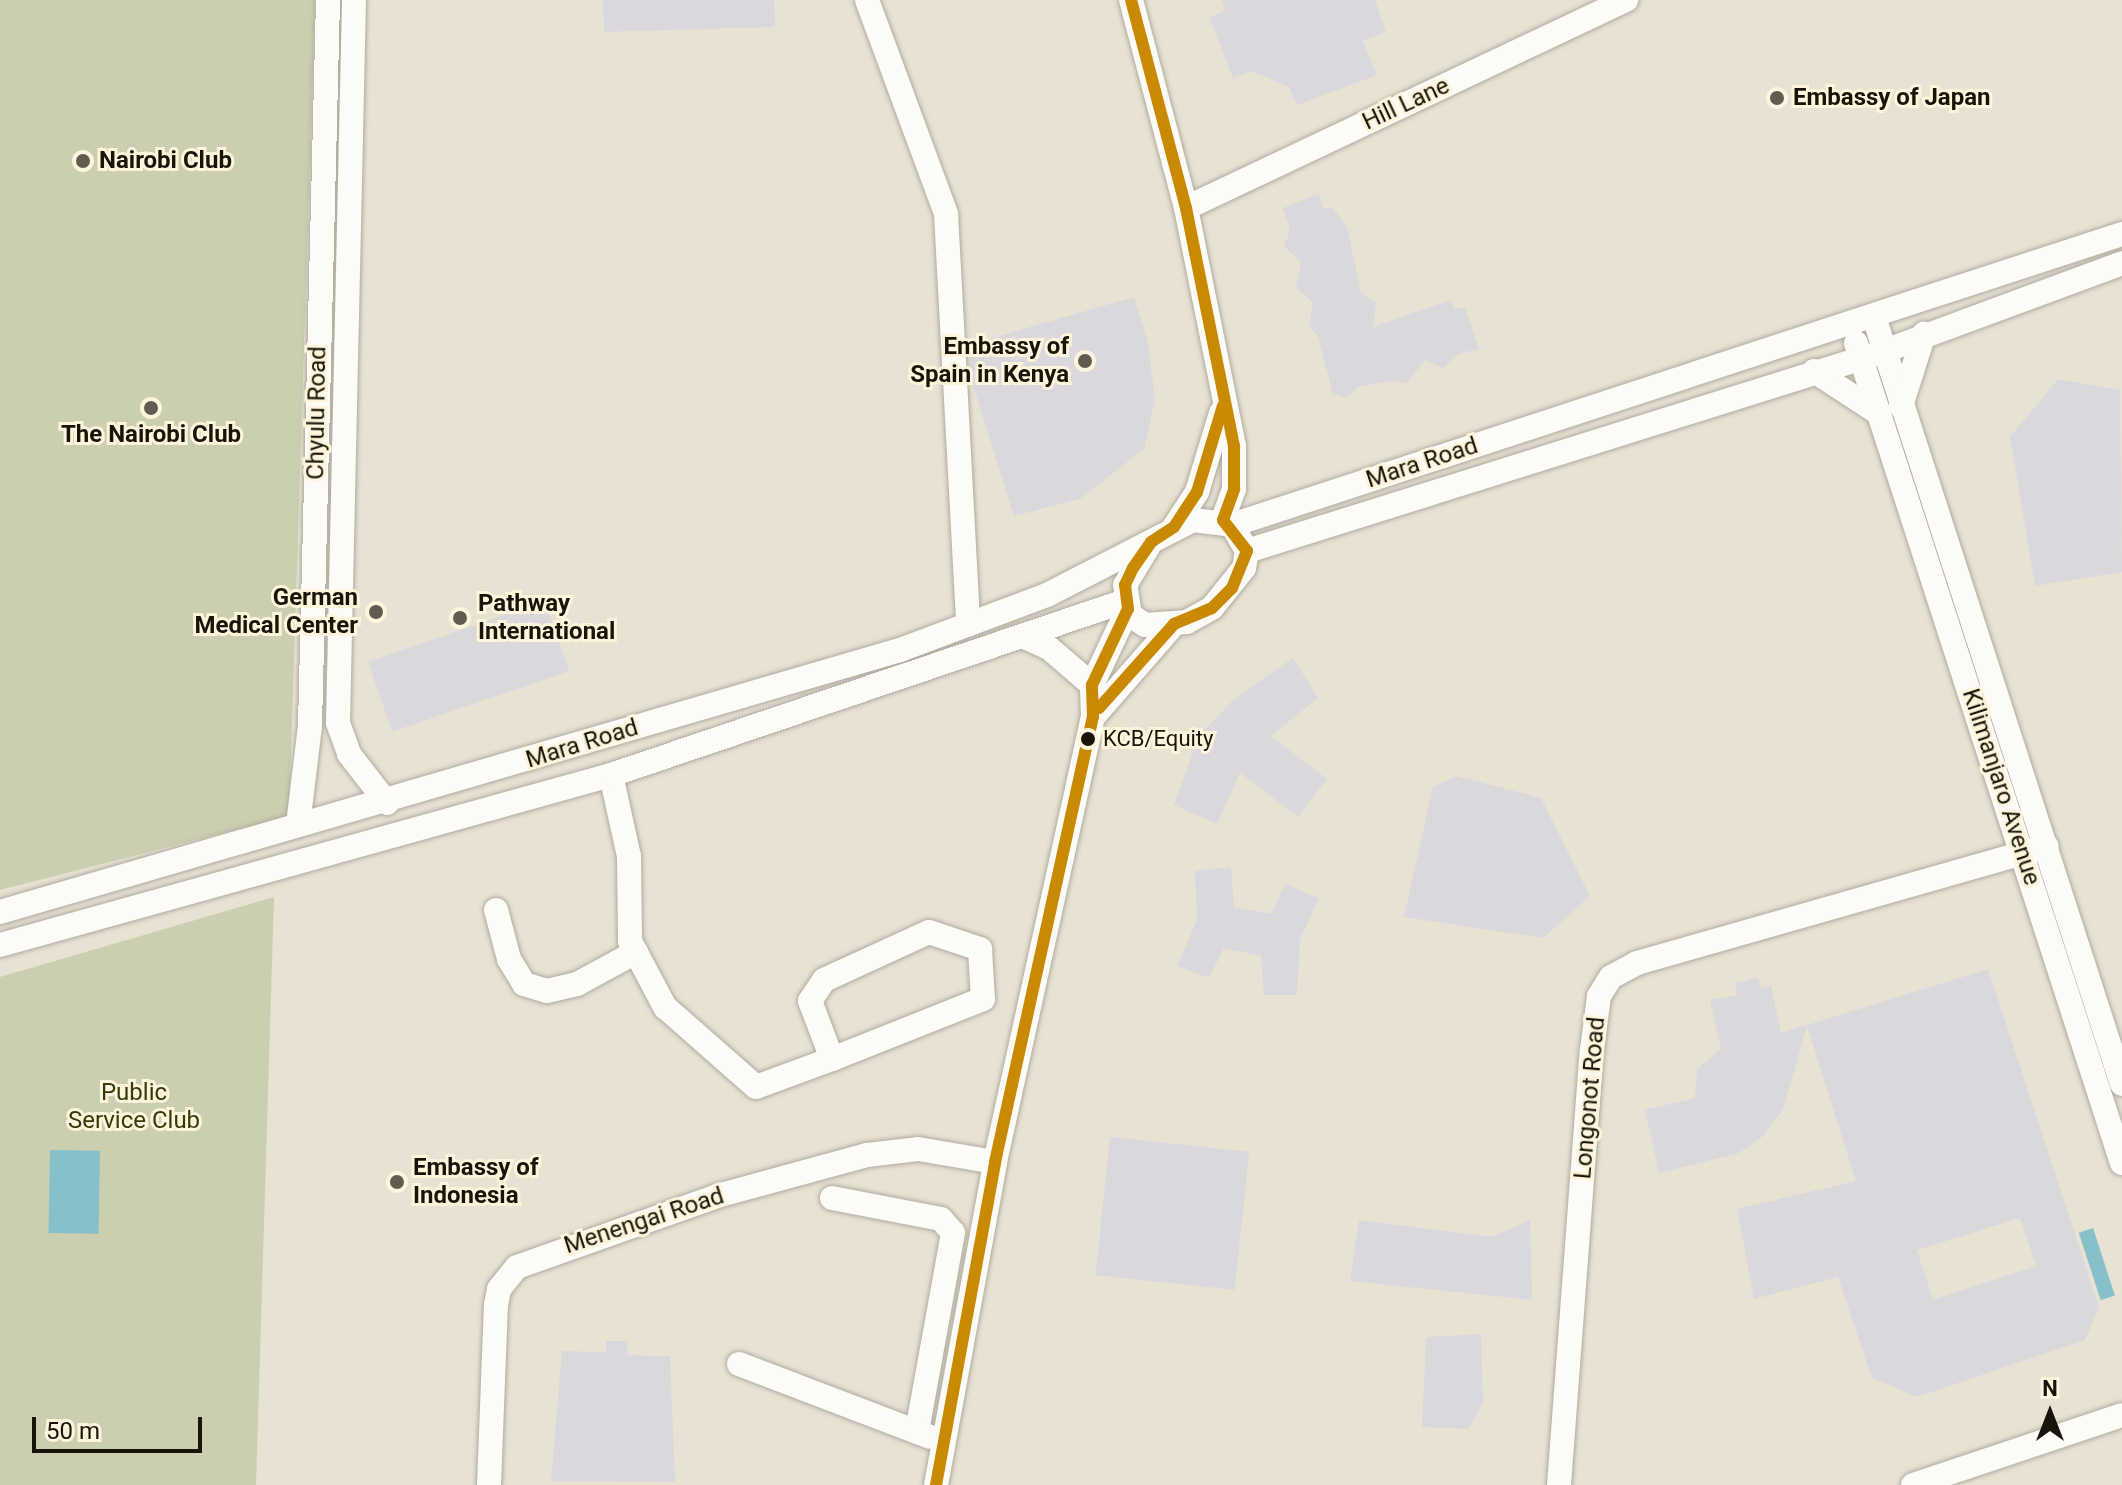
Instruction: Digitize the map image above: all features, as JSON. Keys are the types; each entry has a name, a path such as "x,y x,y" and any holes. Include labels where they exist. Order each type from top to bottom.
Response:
{"street":[{"name":"Chyulu Road","path":"298,825 310,726 328,0"},
{"name":"Chyulu Road","path":"354,0 338,723 349,754 387,803"},
{"path":"867,0 946,214 968,624"},
{"path":"936,1485 995,1162 1093,717 1092,685 1126,605 1145,625 1174,624 1212,608 1232,588 1247,551 1227,523 1234,489 1234,446 1223,406 1186,208 1131,0"},
{"name":"Hill Lane","path":"1186,208 1626,0"},
{"name":"Mara Road","path":"0,912 298,825 387,803 968,624 1047,595 1174,527 1227,523 1862,321 2122,234"},
{"name":"Mara Road","path":"1247,551 1624,430 1871,355 2122,263"},
{"name":"Kilimanjaro Avenue","path":"1862,321 1871,355 1877,412 2122,1163"},
{"path":"1901,406 1924,334"},
{"name":"Kilimanjaro Avenue","path":"1871,355 1901,406 1955,555 2122,1084"},
{"path":"1814,371 1877,412"},
{"path":"1613,401 1624,430"},
{"path":"1174,527 1205,471 1223,406"},
{"name":"Mara Road","path":"0,945 611,775 1126,605 1125,585 1151,542"},
{"path":"1093,717 1174,624"},
{"path":"1025,637 1049,648 1092,685"},
{"path":"611,775 629,856 629,926 636,952 665,1007 756,1087 832,1059 983,999 980,949 929,932 824,980 810,1001 832,1059"},
{"name":"Longonot Road","path":"1559,1485 1592,1050 1599,996 1611,977 1637,963 2047,846"},
{"path":"496,910 509,959 524,984 547,991 577,984 636,952"},
{"name":"Menengai Road","path":"489,1485 496,1305 499,1289 517,1267 717,1196 867,1155 918,1149 995,1162"},
{"path":"832,1198 941,1219 953,1233 917,1432"},
{"path":"739,1364 944,1442"},
{"path":"1913,1485 2122,1415"}],"green space":[{"name":"The Nairobi Club","path":"0,0 315,0 289,816 0,890"},
{"name":"Public Service Club","path":"274,897 256,1485 0,1485 0,977"}],"water":[{"path":"50,1150 100,1151 99,1234 49,1233"},
{"path":"2093,1228 2115,1296 2101,1300 2079,1233"}],"building":[{"path":"603,0 774,0 775,27 604,32"},
{"path":"1222,0 1375,0 1386,32 1363,41 1377,75 1297,105 1289,87 1251,71 1233,78 1209,17 1225,11"},
{"path":"1319,194 1323,208 1333,208 1347,227 1361,292 1376,303 1373,327 1451,300 1454,309 1465,307 1479,349 1458,354 1443,368 1425,360 1406,384 1394,380 1358,387 1346,398 1333,394 1318,336 1309,326 1313,303 1296,287 1301,261 1284,247 1290,230 1283,208"},
{"path":"1134,297 1148,343 1155,400 1144,449 1080,499 1014,516 970,376 968,345"},
{"path":"2058,379 2120,390 2122,572 2035,586 2010,437"},
{"path":"545,601 569,671 392,732 368,662"},
{"path":"1293,658 1318,698 1271,736 1327,779 1298,817 1240,773 1217,824 1174,805 1199,736 1233,700"},
{"path":"1456,776 1541,798 1590,896 1543,938 1404,917 1433,787"},
{"path":"1231,867 1234,907 1271,914 1285,884 1319,898 1300,940 1297,995 1264,995 1261,956 1224,948 1209,978 1177,966 1197,920 1195,871"},
{"path":"1988,969 2099,1307 2085,1340 1917,1397 1872,1378 1838,1277 1754,1299 1737,1209 1856,1181 1807,1026 1783,1110 1762,1137 1739,1153 1659,1173 1645,1110 1695,1098 1697,1069 1721,1049 1710,1000 1737,995 1735,983 1758,977 1761,989 1771,985 1781,1033","holes":["2020,1218 2036,1266 1933,1300 1917,1250"]},
{"path":"1110,1137 1249,1152 1235,1290 1095,1275"},
{"path":"1359,1220 1492,1237 1530,1220 1532,1300 1350,1281"},
{"path":"1481,1334 1483,1403 1468,1429 1422,1427 1426,1337"},
{"path":"606,1341 627,1341 627,1355 670,1356 675,1482 551,1481 562,1351 606,1352"}],"transit line":[{"path":"1099,708 1174,624 1212,608 1232,588 1247,551 1223,520 1234,489 1234,446 1186,208 1131,0"},
{"path":"936,1485 995,1162 1093,717 1092,685 1128,609 1125,585 1133,568 1151,542 1174,527 1197,492 1223,406"}],"place":[{"name":"Embassy of Japan","path":"1777,98"},
{"name":"Nairobi Club","path":"83,161"},
{"name":"Embassy of Spain in Kenya","path":"1085,361"},
{"name":"The Nairobi Club","path":"151,408"},
{"name":"German Medical Center","path":"376,612"},
{"name":"Pathway International","path":"460,618"},
{"name":"KCB/Equity","path":"1088,739"},
{"name":"Embassy of Indonesia","path":"397,1182"}]}
